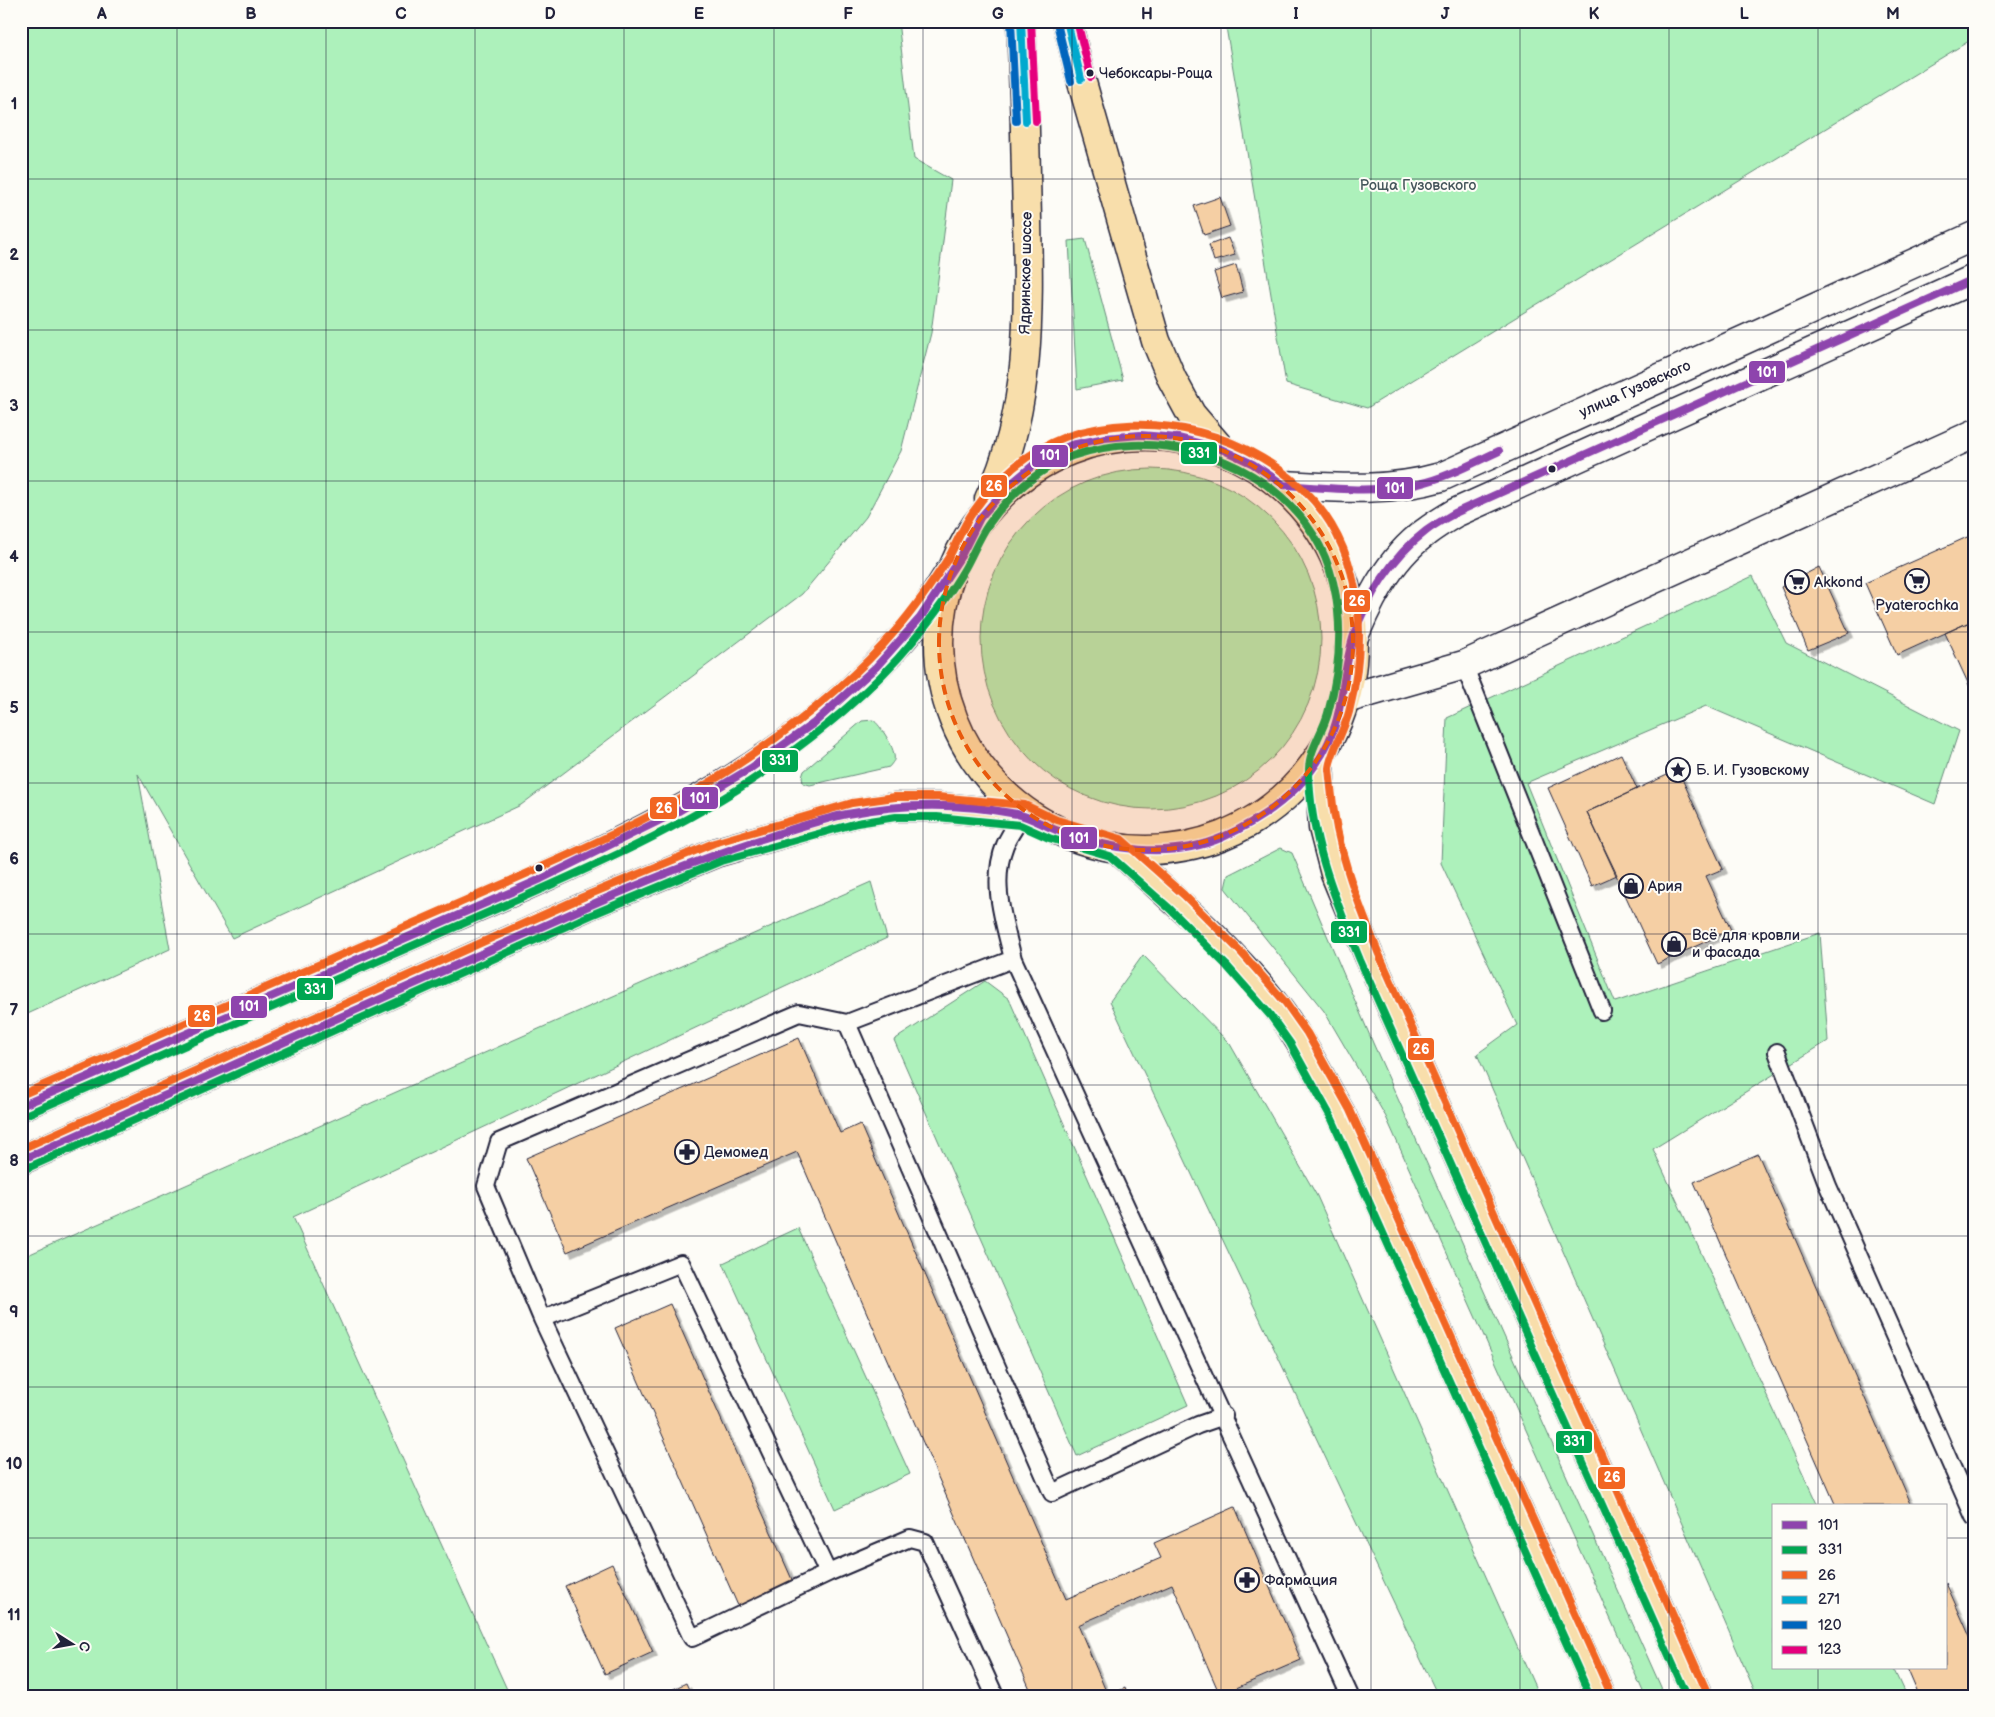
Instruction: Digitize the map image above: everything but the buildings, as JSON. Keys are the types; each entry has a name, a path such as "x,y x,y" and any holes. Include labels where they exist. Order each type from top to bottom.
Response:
{"main road":[{"name":"Ядринское шоссе","path":"980,518 1001,476 1013,438 1021,397 1024,364 1028,268 1026,121 1020,21"},
{"path":"1067,21 1081,78 1156,341 1172,378 1191,414 1222,449"},
{"name":"улица Гузовского","path":"1284,485 1385,488 1415,484 1441,477 1974,236"},
{"path":"1349,649 1361,616 1392,565 1424,532 1455,514 1974,279"},
{"path":"1342,700 1464,665 1974,434"},
{"path":"21,1106 541,879 677,812 752,768 814,722 876,667 920,618 961,556 980,518 1006,488 1037,462 1071,446 1105,438 1140,435 1178,438 1222,449 1253,464 1284,485 1308,509 1323,531 1341,571 1349,610 1349,649 1342,700 1334,730 1319,763 1290,795 1256,819 1217,840 1183,848 1151,850 1115,847 1053,829 1022,815 994,792 969,761 956,731 946,693 944,648 948,604 961,556"},
{"path":"1319,763 1324,828 1335,874 1377,973 1698,1696"},
{"path":"21,1160 578,910 718,852 855,813 895,808 937,806 1022,815"},
{"path":"1115,847 1177,902 1233,958 1278,1009 1298,1038 1341,1114 1601,1696"}],"lane":[{"path":"1464,665 1602,1011"},
{"path":"1022,815 1005,844 999,870 998,900 1013,959 1224,1416 1350,1696"},
{"path":"995,1696 925,1542 910,1538 692,1638 542,1319 486,1186 499,1142 800,1013 847,1023 1013,959"},
{"path":"847,1023 1052,1493 1198,1425 1224,1416"},
{"path":"1777,1052 1828,1186 1974,1517"},
{"path":"542,1319 681,1263 828,1574"}],"highlighted area":[{"path":"1140,435 1178,438 1221,449 1253,464 1284,485 1308,509 1327,538 1341,571 1349,610 1349,649 1334,730 1319,763 1290,795 1217,840 1183,848 1115,847 1053,829 1023,815 994,792 969,761 945,693 943,648 948,604 961,556 980,518 1037,462 1071,445 1105,438"}],"green space":[{"path":"21,21 898,21 914,159 951,180 931,333 901,451 866,517 802,594 521,805 232,938 138,774 170,949 21,1017"},
{"name":"Роща Гузовского","path":"1225,21 1974,21 1974,38 1367,408 1286,384"},
{"path":"1085,239 1123,380 1077,389 1069,241"},
{"path":"1151,469 1184,472 1200,476 1231,489 1259,507 1283,531 1301,559 1314,590 1318,606 1321,639 1318,672 1314,688 1301,719 1283,747 1259,771 1231,789 1200,802 1184,806 1151,809 1118,806 1102,802 1071,789 1043,771 1019,747 1001,719 988,688 984,672 981,639 984,606 988,590 1001,559 1019,531 1043,507 1071,489 1102,476 1118,472"},
{"path":"1753,576 1786,643 1959,731 1935,804 1706,706 1526,783 1615,1002 1820,933 1828,1041 1653,1149 1817,1504 1772,1504 1772,1670 1894,1670 1906,1696 1757,1696 1477,1054 1517,1025 1441,863 1447,718"},
{"path":"873,720 884,732 891,744 894,760 889,767 810,785 803,783 804,771 862,721"},
{"path":"1281,848 1292,853 1373,1043 1665,1696 1645,1696 1386,1117 1324,1011 1225,888 1228,875"},
{"path":"871,882 887,938 293,1217 510,1696 21,1696 21,1258"},
{"path":"1143,955 1230,1044 1317,1196 1539,1696 1438,1696 1110,1001"},
{"path":"985,981 1009,999 1188,1405 1077,1456 894,1040"},
{"path":"798,1228 910,1474 835,1509 723,1263"}],"transit line":[{"name":"120","path":"1011,21 1016,121"},
{"name":"271","path":"1021,21 1026,121"},
{"name":"123","path":"1031,21 1036,121"},
{"name":"271","path":"1067,21 1081,79"},
{"name":"123","path":"1077,21 1091,77"},
{"name":"120","path":"1057,23 1071,81"},
{"name":"101","path":"21,1160 621,892 728,850 827,819 868,810 911,806 953,806 1017,814 1076,837 1097,843 1139,850 1182,848 1203,844 1223,837 1243,827 1280,802 1311,771 1333,732 1351,644 1366,606 1392,565 1426,531 1455,513 1974,279"},
{"name":"26","path":"21,1095 569,855 644,819 717,778 791,727 864,665 896,630 924,594 949,557 973,512 991,489 1025,458 1051,443 1098,428 1131,425 1166,426 1199,432 1232,443 1262,458 1290,477 1314,501 1331,524 1343,548 1352,575 1357,602 1359,629 1358,657 1355,685 1349,712 1329,768 1337,831 1348,872 1378,952 1707,1692"},
{"name":"101","path":"21,1106 541,879 677,812 751,768 814,723 876,667 920,618 961,556 980,518 1006,488 1037,462 1071,445 1105,438 1140,435 1178,438 1221,449 1253,464 1284,485"},
{"name":"331","path":"25,1115 578,873 655,836 729,795 804,743 880,678 941,606 996,514 1025,484 1060,461 1102,448 1132,445 1164,446 1194,452 1224,462 1252,475 1277,493 1299,515 1314,536 1326,560 1334,584 1338,610 1338,662 1328,713 1311,755 1309,769 1313,819 1325,867 1341,914 1360,960 1687,1696"},
{"name":"101","path":"1284,485 1368,490 1401,487 1439,478 1499,451"},
{"name":"26","path":"21,1149 583,897 714,843 852,803 895,797 938,797 1025,805 1057,820 1121,839 1184,895 1240,951 1285,1002 1307,1033 1350,1110 1610,1692"},
{"name":"331","path":"25,1169 591,915 721,861 857,823 896,817 937,817 1020,825 1049,838 1110,856 1170,909 1226,965 1270,1015 1290,1043 1332,1119 1590,1696"}],"place":[{"name":"Чебоксары-Роща","path":"1090,73"},
{"name":"Pyaterochka","path":"1917,581"},
{"name":"Akkond","path":"1797,582"},
{"name":"Б. И. Гузовскому","path":"1678,770"},
{"name":"Ария","path":"1631,886"},
{"name":"Всё для кровли и фасада","path":"1674,944"},
{"name":"Демомед","path":"687,1152"},
{"name":"Фармация","path":"1247,1580"}]}
